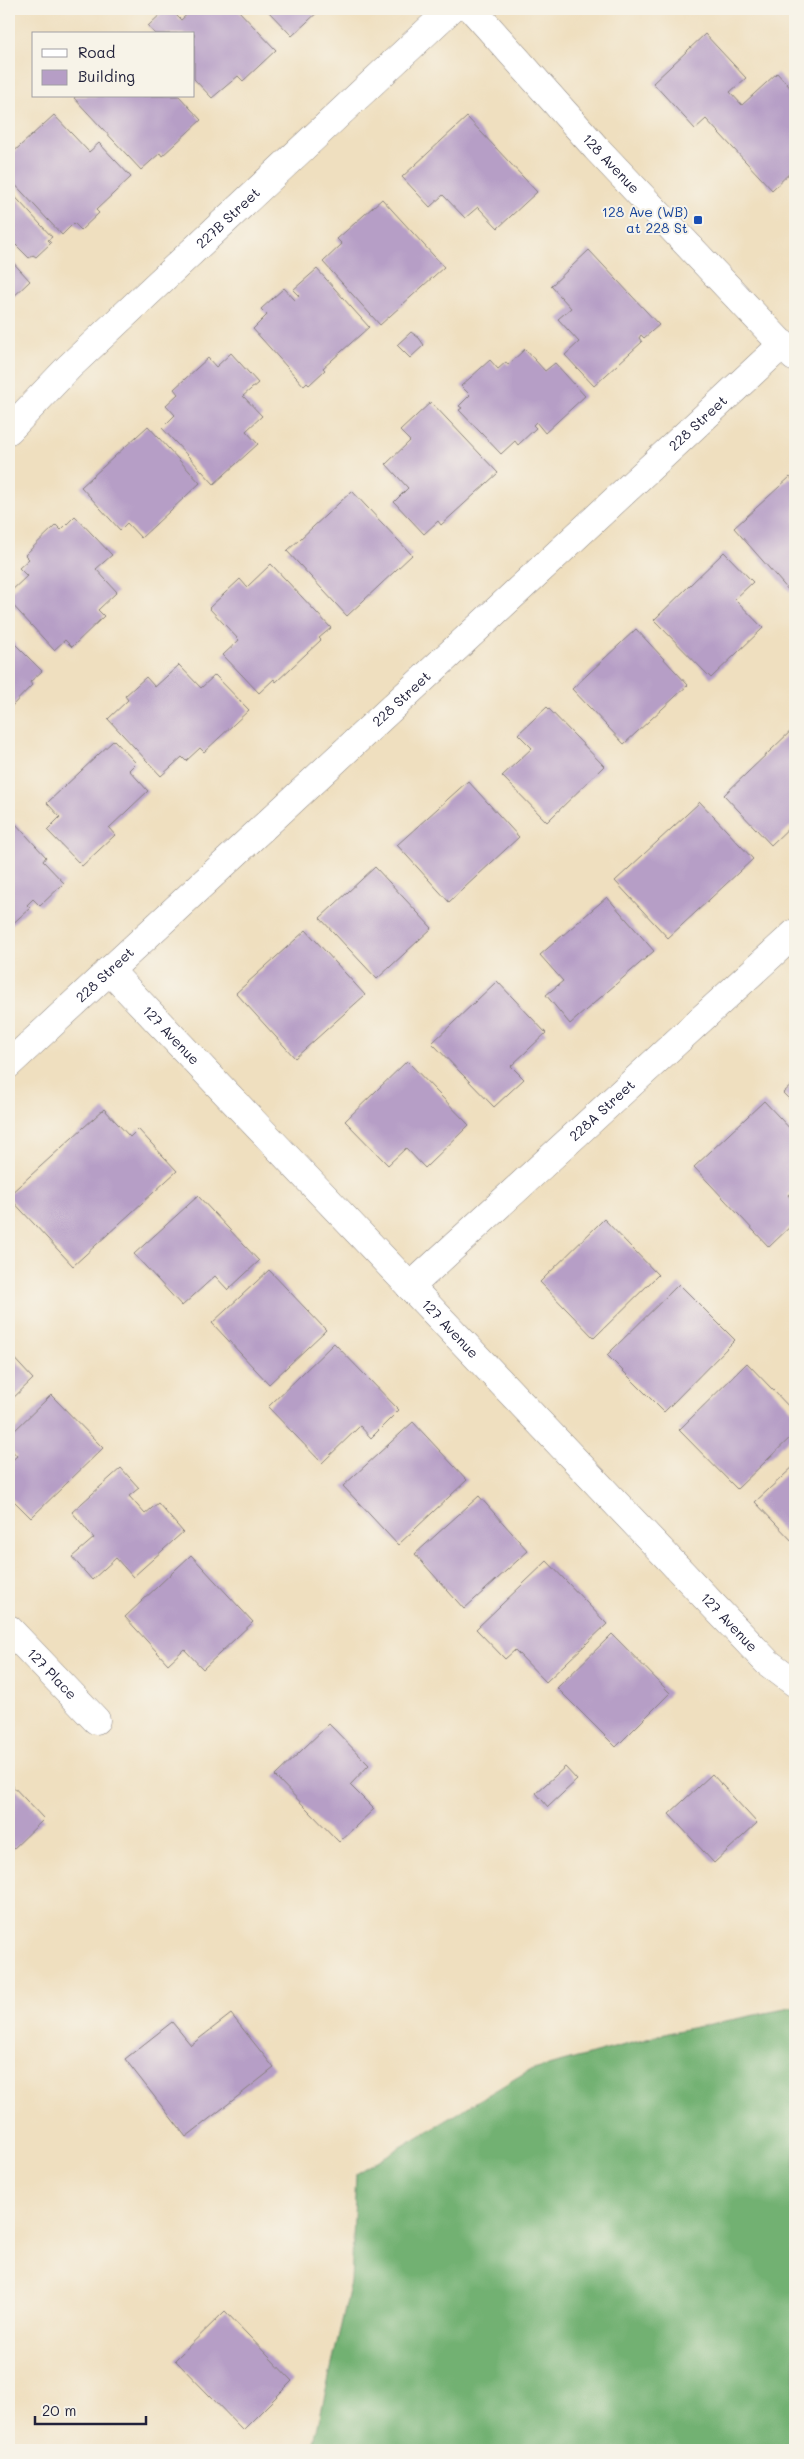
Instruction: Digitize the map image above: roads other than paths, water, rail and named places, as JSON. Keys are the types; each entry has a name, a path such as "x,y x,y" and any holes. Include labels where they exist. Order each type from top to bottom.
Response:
{"street":[{"name":"227B Street","path":"9,430 69,367 451,9"},
{"name":"128 Avenue","path":"472,9 596,148 791,345"},
{"name":"228 Street","path":"9,1064 109,970 791,345"},
{"name":"228A Street","path":"410,1287 795,933"},
{"name":"127 Avenue","path":"109,970 767,1662 795,1682"},
{"name":"127 Place","path":"9,1629 96,1720"}],"place":[{"name":"128 Ave (WB) at 228 St","path":"698,220"}]}
